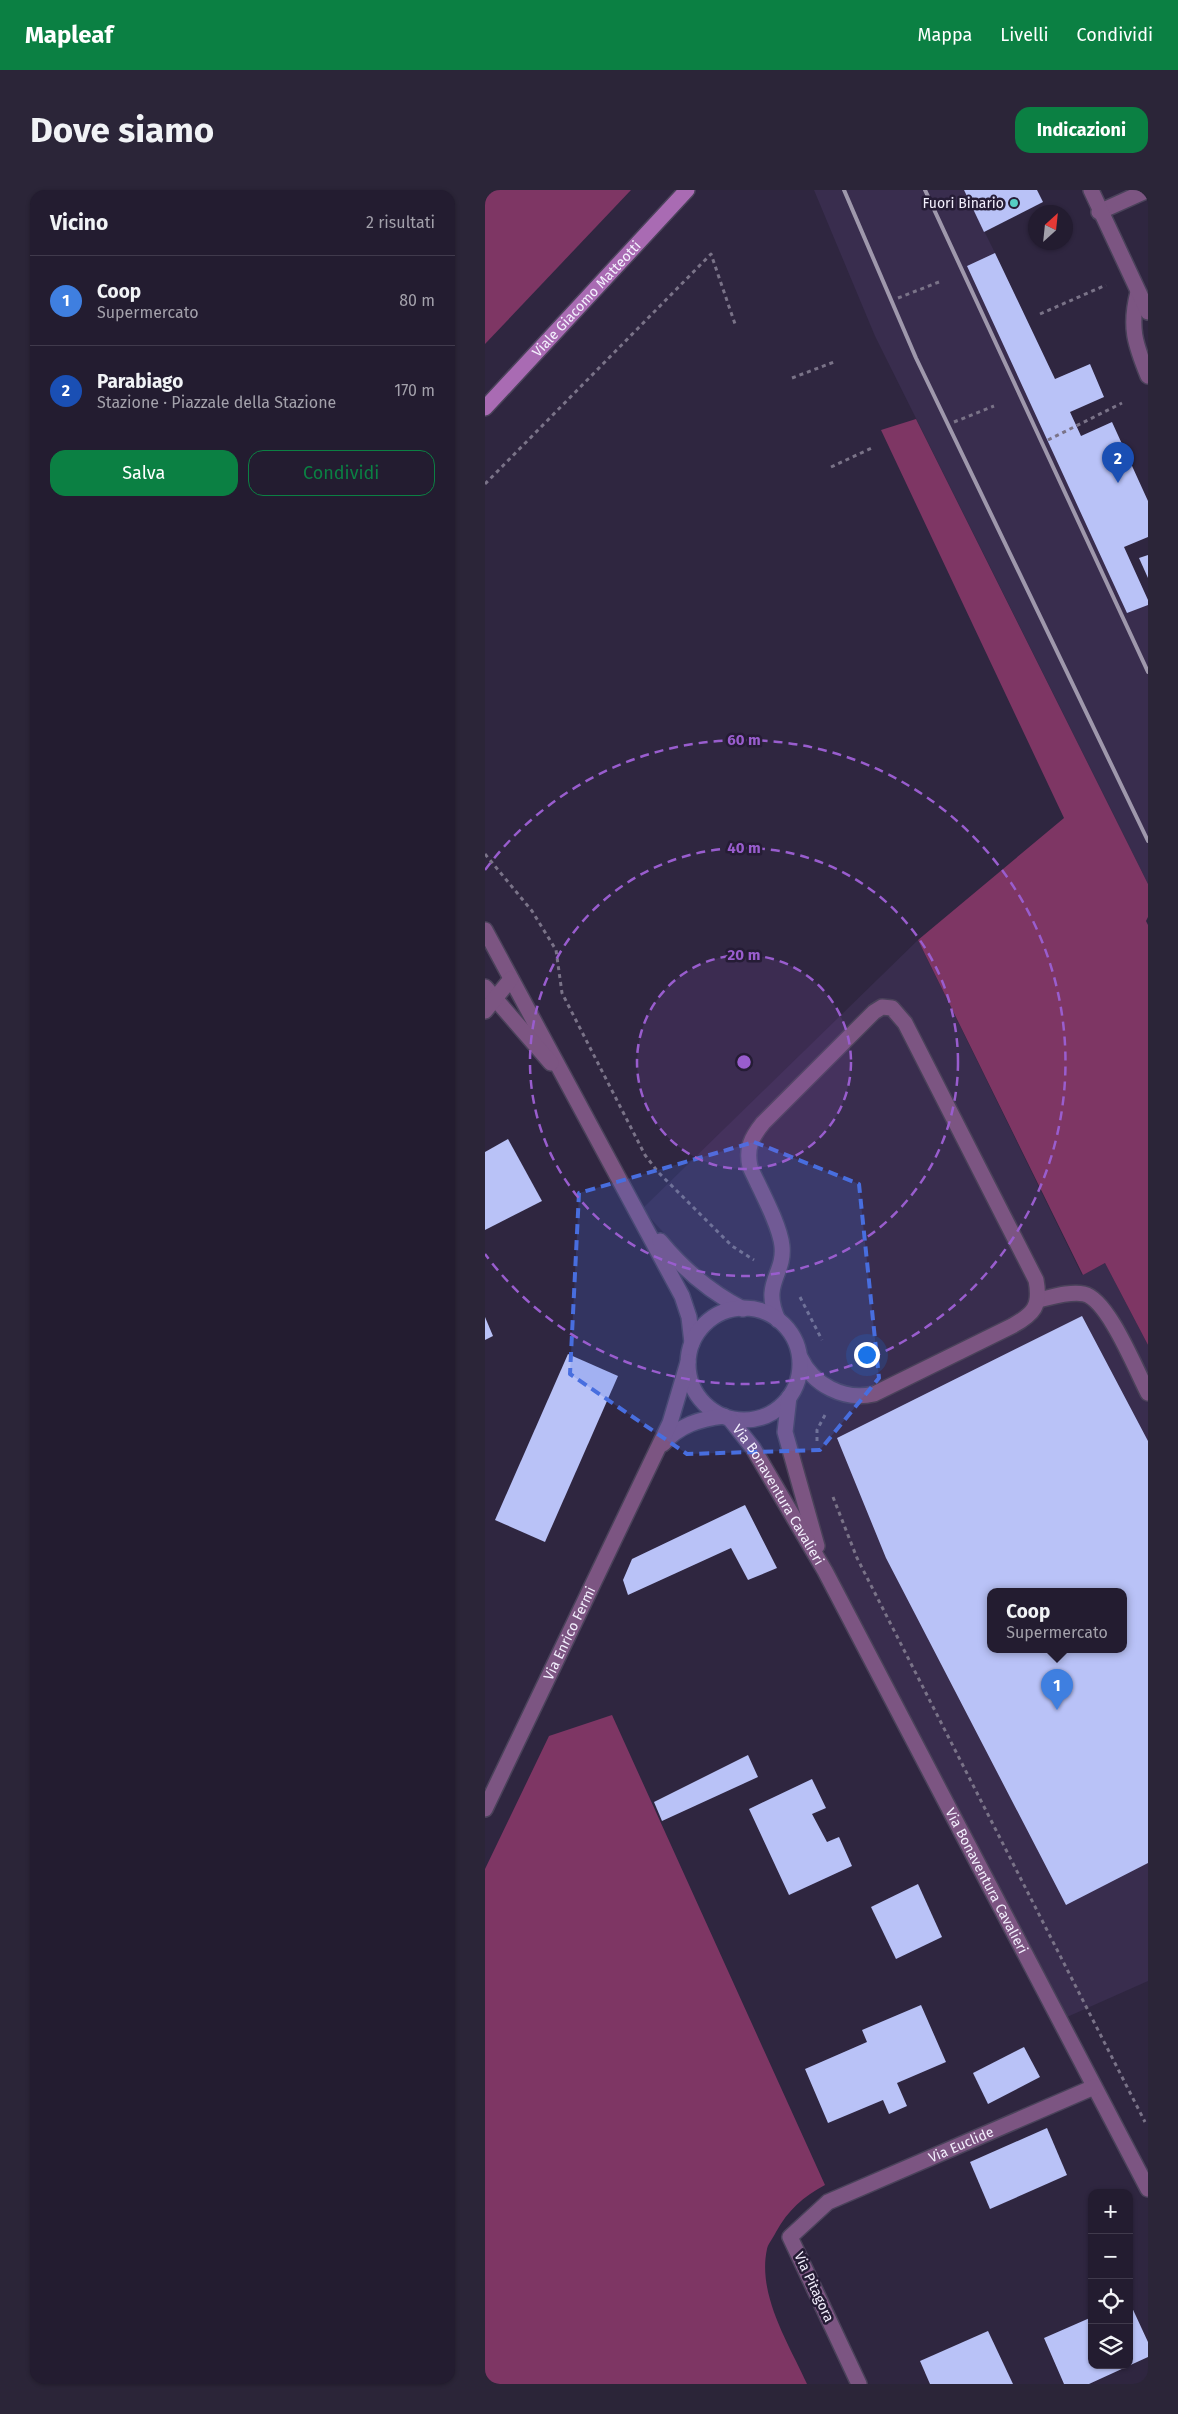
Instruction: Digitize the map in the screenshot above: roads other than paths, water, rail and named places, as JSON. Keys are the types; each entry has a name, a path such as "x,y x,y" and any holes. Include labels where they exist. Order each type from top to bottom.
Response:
{"street":[{"name":"Viale Giacomo Matteotti","path":"485,408 687,190"},
{"path":"1091,190 1099,212 1148,312"},
{"path":"1099,212 1148,190"},
{"path":"1138,292 1134,309 1133,336 1148,376"},
{"name":"Via Bonaventura Cavalieri","path":"485,930 682,1296 689,1317 692,1343 688,1362 690,1380 699,1398 713,1410 727,1417 744,1434 825,1571 1148,2189"},
{"path":"485,1011 511,979"},
{"name":"Via Bonaventura Cavalieri","path":"485,986 536,1048 562,1073"},
{"path":"778,1320 771,1305 771,1293 782,1246 750,1167 749,1145 763,1123 874,1012 882,1007 892,1008 905,1022 1037,1280 1039,1293 1036,1308 1019,1322 874,1394 862,1397 851,1396 821,1384 805,1369 800,1357"},
{"name":"Via Bonaventura Cavalieri","path":"642,1219 669,1252 697,1279 717,1295 743,1309"},
{"path":"1037,1300 1073,1294 1094,1297 1108,1313 1148,1393"},
{"name":"Via Bonaventura Cavalieri","path":"692,1343 702,1327 717,1315 734,1308 761,1311 785,1325 795,1340 800,1357 799,1375 789,1397 782,1406 766,1416 749,1420 727,1417"},
{"name":"Via Enrico Fermi","path":"485,1809 654,1458 679,1398 688,1362"},
{"name":"Via Bonaventura Cavalieri","path":"789,1397 785,1432 825,1571"},
{"name":"Via Enrico Fermi","path":"654,1458 665,1442 685,1426 705,1418 727,1417"},
{"name":"Via Euclide","path":"828,2202 1094,2087"},
{"name":"Via Pitagora","path":"828,2202 791,2237 859,2384"}],"railway":[{"path":"844,190 916,358 1148,841"},
{"path":"925,190 1148,672"}],"place":[{"name":"Fuori Binario","path":"1014,203"},
{"name":"Parabiago","path":"1118,483"},
{"name":"Coop","path":"1057,1710"}]}
